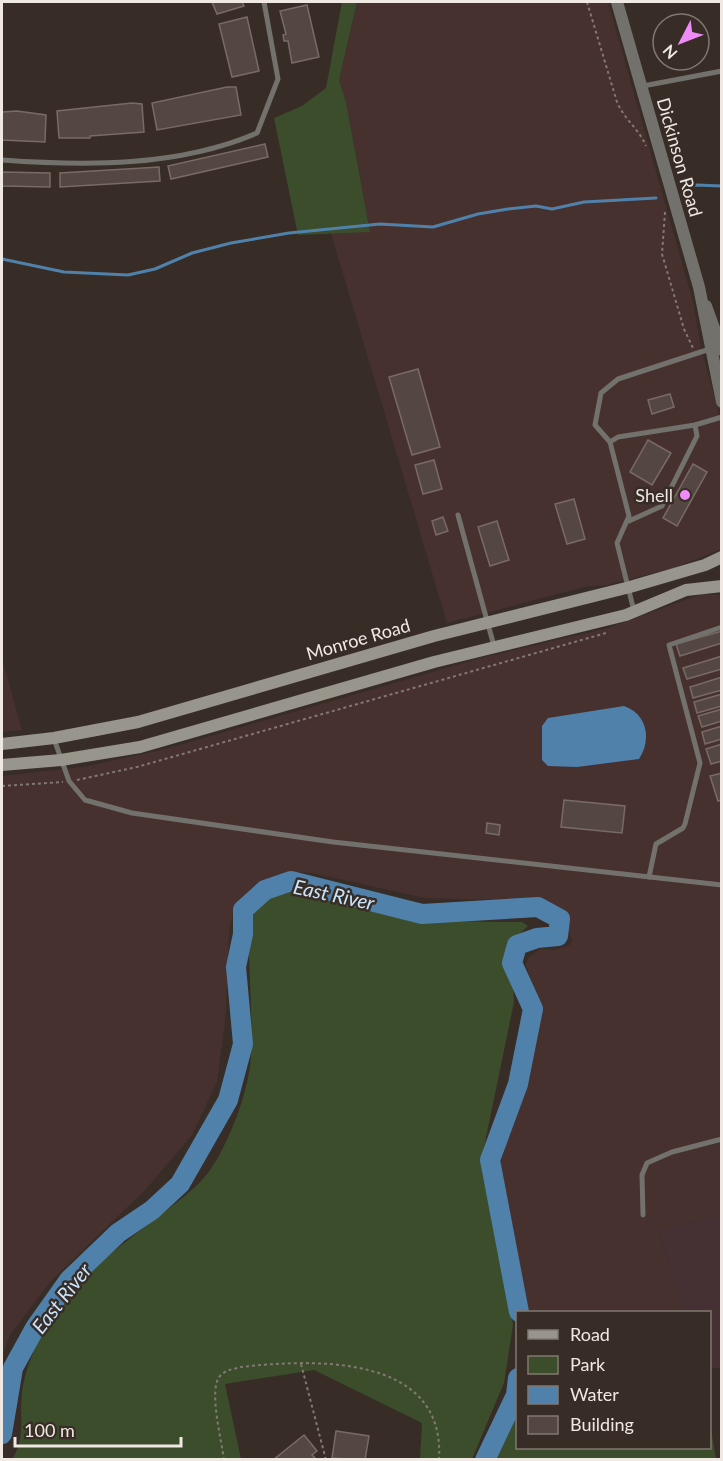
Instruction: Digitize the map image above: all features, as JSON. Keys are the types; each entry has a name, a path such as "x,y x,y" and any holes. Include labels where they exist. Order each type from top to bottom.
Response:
{"main road":[{"name":"Monroe Road","path":"2,744 54,738 138,722 486,623 630,587 705,565 722,557"},
{"path":"2,765 61,760 140,747 434,662 635,612 686,590 722,586"}],"street":[{"name":"Dickinson Road","path":"616,2 717,348 722,402"}],"lane":[{"path":"2,160 77,163 157,160 242,140 258,134 278,79 264,2"},
{"path":"641,87 722,71"},
{"path":"629,521 610,442 595,425 601,393 618,379 695,353 717,348"},
{"path":"610,442 618,437 695,425 722,417"},
{"path":"635,612 617,543 629,521 662,506 698,436 695,425"},
{"path":"458,515 494,648"},
{"path":"649,877 656,843 683,828 685,824 700,764 669,645 722,627"},
{"path":"54,738 69,781 85,800 132,813 333,842 722,885"},
{"path":"644,1215 642,1174 647,1163 672,1152 722,1138"}],"path":[{"path":"587,2 620,110 640,132 648,153"},
{"path":"664,211 662,254 684,329 695,353"},
{"path":"2,786 69,781 137,767 607,633"},
{"path":"224,1460 214,1391 219,1377 228,1370 241,1366 328,1362 358,1367 391,1378 412,1389 427,1405 437,1427 439,1460"},
{"path":"301,1364 326,1460"}],"shaded area":[{"path":"357,2 608,2 693,302 701,348 722,427 721,549 674,568 607,585 588,586 447,623 331,233 370,231 346,102 339,80"},
{"path":"702,594 721,595 721,1214 659,1231 683,1311 528,1311 498,1172 526,1078 536,1019 535,996 526,965 528,958 540,949 554,950 570,945 572,940 566,925 553,910 534,901 425,898 312,873 295,872 272,879 258,887 233,912 229,932 226,1013 217,1082 192,1135 145,1190 51,1281 10,1335 2,1356 2,776 83,767 166,749 481,658 608,628"},
{"path":"2,659 22,730 2,732"},
{"path":"721,1214 721,1367 711,1369 711,1311 683,1311 659,1231"}],"green space":[{"path":"342,2 357,2 339,80 346,102 370,232 298,235 274,118 302,106 326,88"},
{"path":"285,891 302,891 422,921 522,922 528,926 511,941 506,952 513,983 514,1002 484,1147 482,1171 505,1270 513,1325 504,1383 472,1459 420,1459 422,1423 314,1370 225,1384 241,1459 12,1459 21,1435 22,1393 27,1370 41,1337 59,1307 95,1267 199,1183 216,1162 223,1148 237,1117 250,1069 249,923 255,911 263,903"},
{"path":"516,1403 516,1449 711,1449 711,1429 716,1459 493,1459"}],"water":[{"path":"624,706 638,715 645,728 645,743 639,759 577,767 548,766 542,760 542,726 548,718"}],"building":[{"path":"212,2 242,2 244,6 217,14"},
{"path":"307,5 319,57 292,63 288,41 284,41 283,35 286,34 280,11"},
{"path":"247,17 259,71 232,77 219,24"},
{"path":"236,87 241,115 157,130 152,103"},
{"path":"132,103 142,104 144,132 90,136 90,138 59,138 57,111"},
{"path":"17,111 46,115 45,142 2,140 2,112"},
{"path":"265,144 268,157 171,179 168,166"},
{"path":"159,167 160,181 60,187 60,173"},
{"path":"2,172 50,173 50,187 2,186"},
{"path":"418,369 440,447 412,455 389,377"},
{"path":"670,394 674,407 652,414 648,400"},
{"path":"648,440 671,453 652,485 630,472"},
{"path":"434,460 442,489 423,494 415,465"},
{"name":"Shell","path":"693,464 707,472 677,526 663,518"},
{"path":"574,499 585,539 567,544 555,504"},
{"path":"443,517 448,531 436,535 432,521"},
{"path":"497,521 509,560 490,566 478,527"},
{"path":"722,631 722,643 680,656 676,644"},
{"path":"722,656 722,669 687,679 683,668"},
{"path":"722,677 722,690 693,698 690,687"},
{"path":"722,694 722,706 697,713 694,702"},
{"path":"722,709 722,721 702,727 698,716"},
{"path":"722,726 722,739 705,744 702,732"},
{"path":"722,744 722,761 711,764 706,749"},
{"path":"722,773 722,800 718,801 710,776"},
{"path":"564,800 625,806 622,833 561,827"},
{"path":"487,823 500,825 499,835 486,833"},
{"path":"336,1431 369,1436 365,1460 332,1458"},
{"path":"304,1435 317,1451 312,1455 315,1458 313,1460 273,1460"}],"waterway":[{"path":"682,190 696,185 722,186"},
{"path":"2,259 64,272 128,275 155,269 192,253 231,243 289,233 380,224 433,227 478,214 508,209 536,206 552,209 584,202 656,198"},
{"name":"East River","path":"2,1434 13,1368 35,1328 69,1280 118,1233 152,1210 180,1184 228,1100 243,1044 236,967 243,934 243,910 265,890 291,881 422,914 538,907 560,919 558,936 537,938 517,945 512,963 533,1009 518,1084 490,1160 519,1311"},
{"name":"East River","path":"485,1460 516,1395"}],"place":[{"name":"Shell","path":"685,495"}]}
